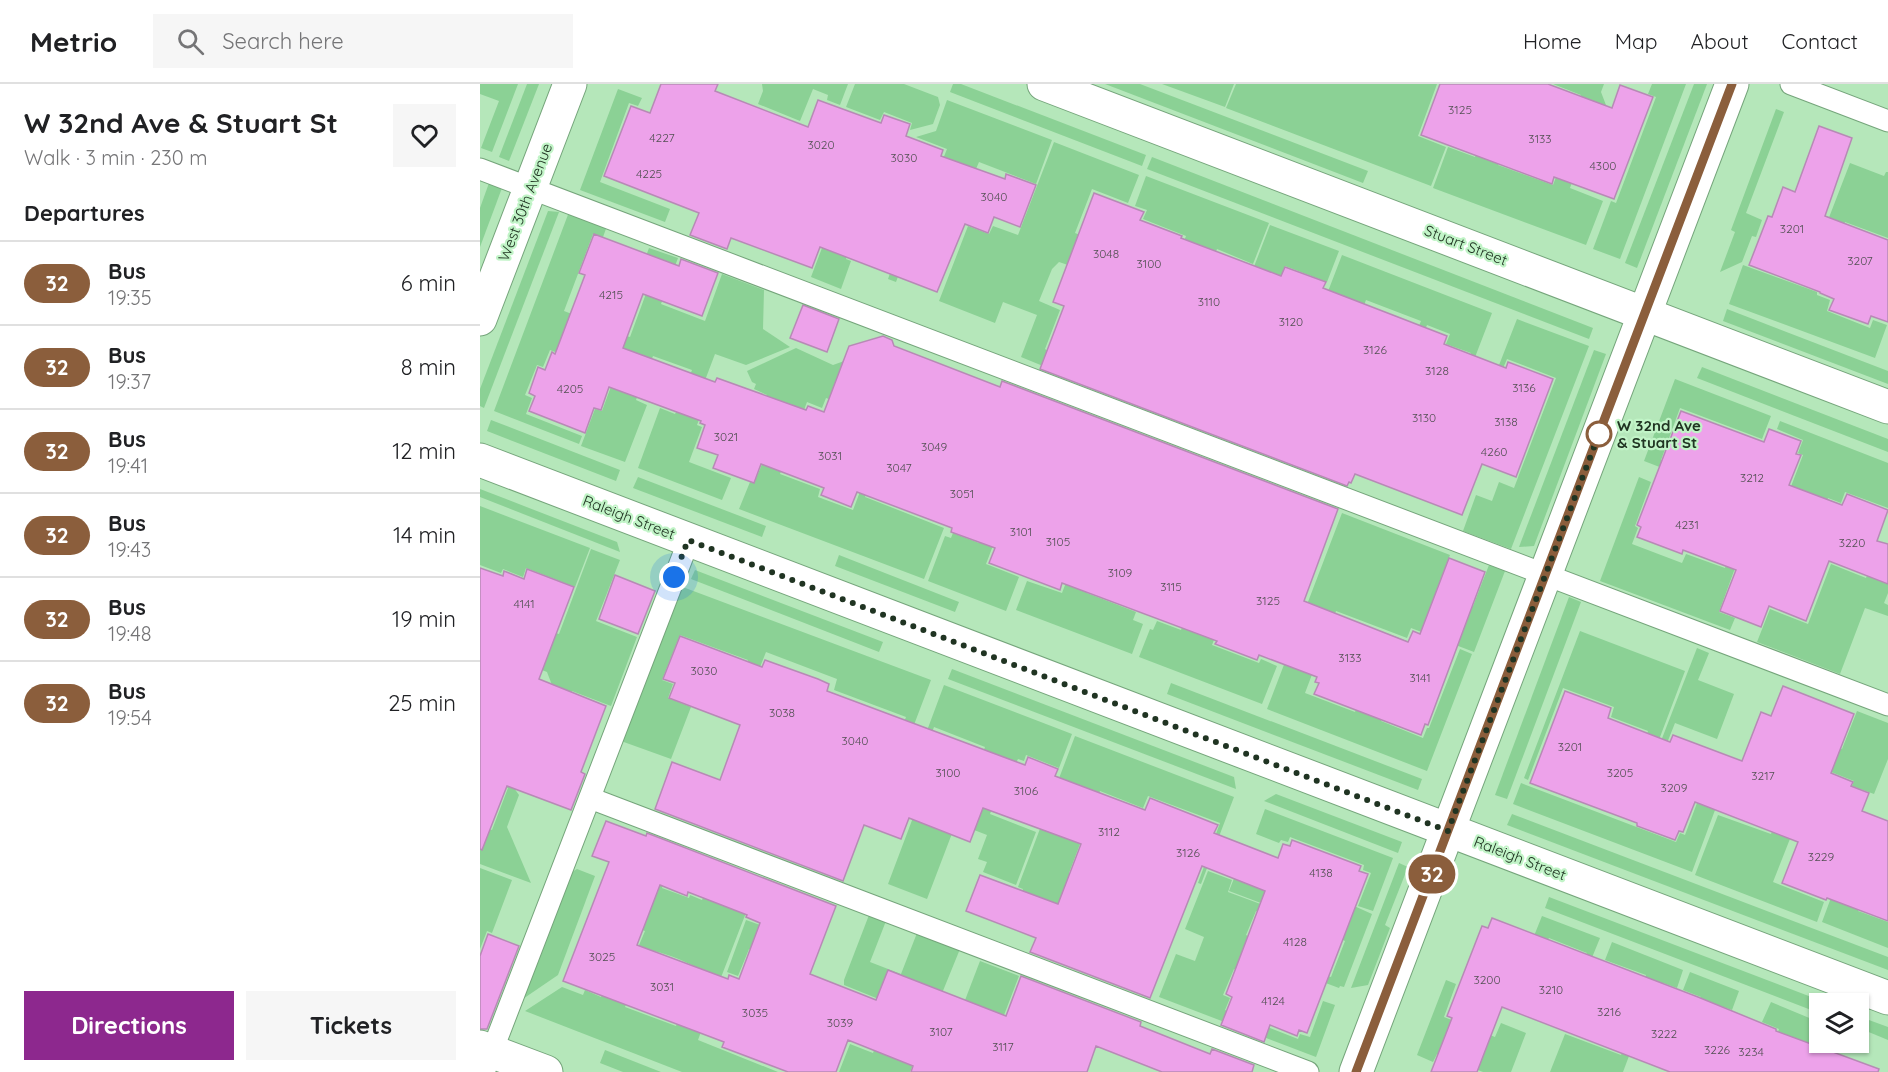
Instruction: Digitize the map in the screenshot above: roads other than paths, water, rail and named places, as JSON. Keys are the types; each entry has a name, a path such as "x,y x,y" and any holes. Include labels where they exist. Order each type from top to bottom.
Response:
{"street":[{"name":"West 30th Avenue","path":"480,320 570,84"},
{"name":"Stuart Street","path":"1044,84 1888,407"},
{"path":"1356,1072 1732,84"},
{"name":"Raleigh Street","path":"480,460 1888,998"},
{"path":"485,1057 546,1072"}],"lane":[{"path":"1791,84 1888,121"},
{"path":"480,169 1888,705"},
{"path":"485,1057 590,798 688,540"},
{"path":"590,798 1308,1072"}],"place":[{"name":"W 32nd Ave & Stuart St","path":"1599,434"}]}
